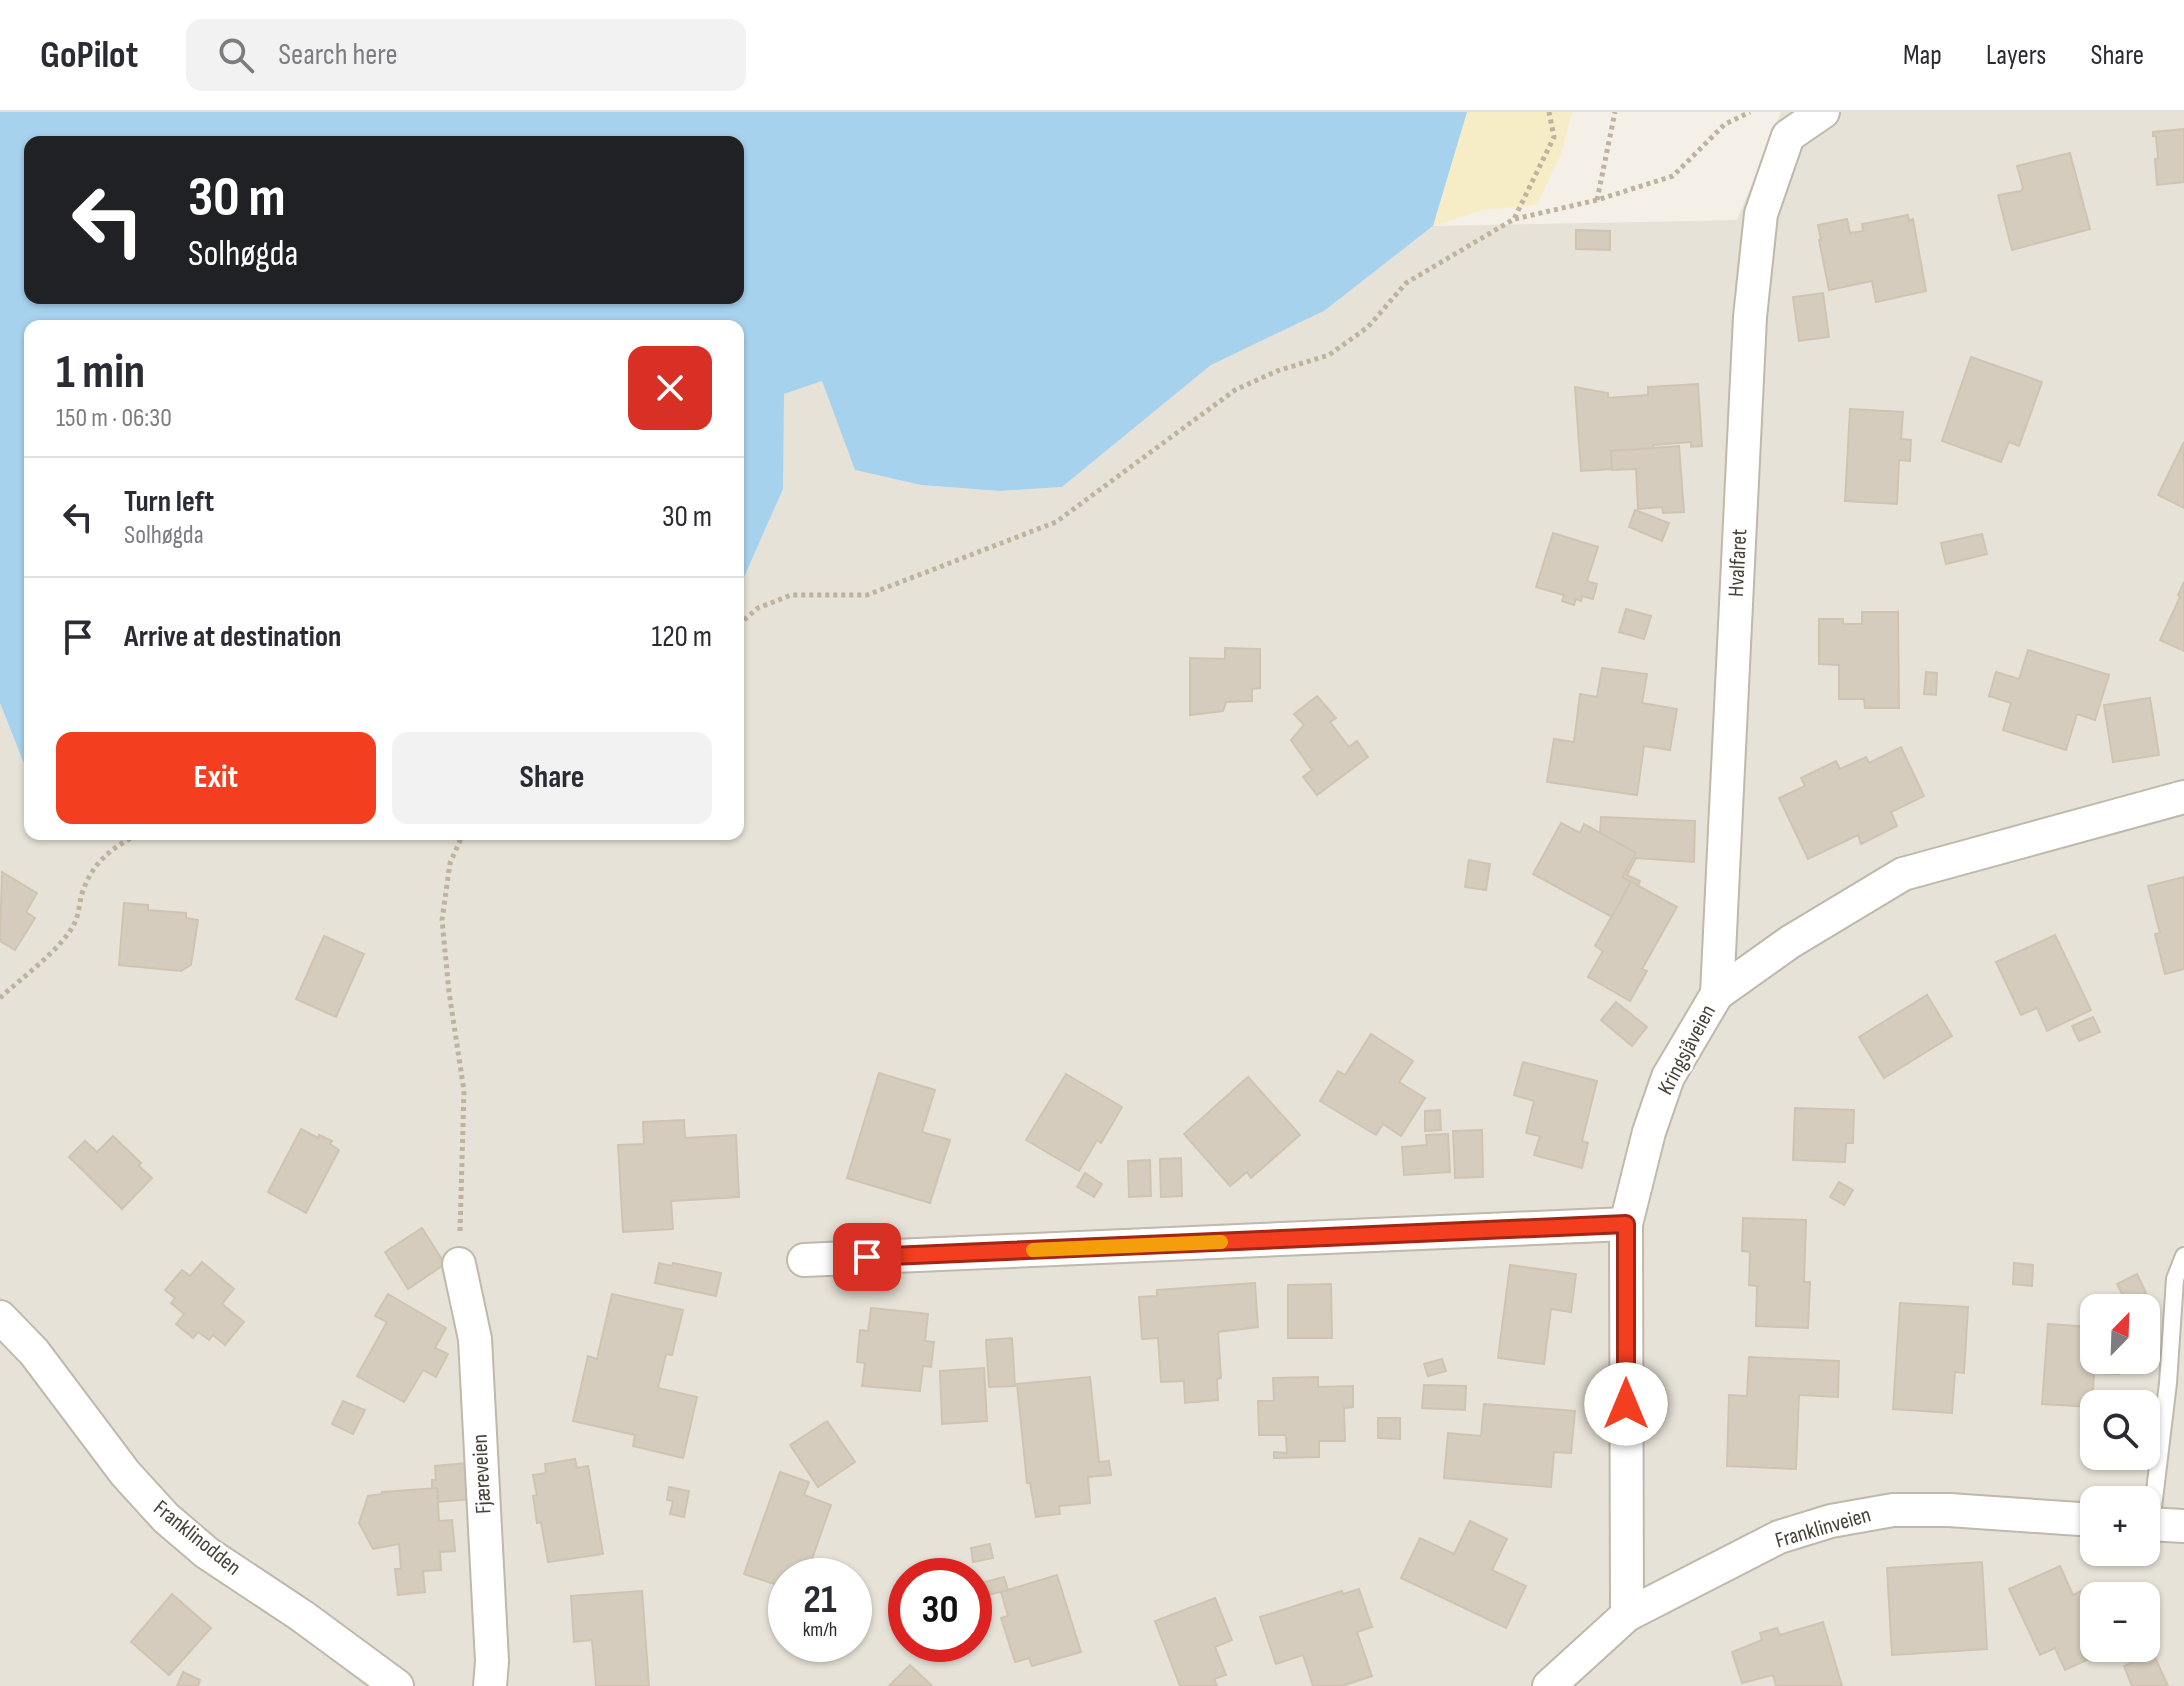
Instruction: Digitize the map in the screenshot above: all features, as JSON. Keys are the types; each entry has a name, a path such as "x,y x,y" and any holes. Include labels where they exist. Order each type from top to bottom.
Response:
{"street":[{"name":"Hvalfaret","path":"1717,994 1750,317 1761,214 1788,136 1823,112"},
{"name":"Kringsjåveien","path":"1627,1615 1626,1224 1649,1132 1668,1077 1717,994 1790,942 1903,874 2184,797"},
{"path":"804,1260 1626,1224"},
{"name":"Fjæreveien","path":"459,1264 475,1339 492,1661 490,1686"},
{"name":"Franklinodden","path":"0,1317 34,1352 125,1473 166,1518 207,1553 302,1616 397,1686"},
{"name":"Franklinveien","path":"1549,1686 1627,1615 1779,1537 1831,1521 1893,1510 1949,1510 2080,1519"},
{"path":"2160,1525 2184,1526"}],"lane":[{"path":"2154,1486 2168,1383 2175,1279 2184,1256"}],"path":[{"path":"1514,219 1554,137 1549,112"},
{"path":"1597,200 1615,112"},
{"path":"744,620 758,608 791,595 867,595 1056,522 1235,390 1277,371 1329,355 1368,327 1406,283 1514,219 1597,200 1673,176 1725,124 1750,112"},
{"path":"0,998 43,961 74,925 84,886 97,865 118,844 127,840"},
{"path":"459,1264 464,1091 442,920 450,863 460,840"}],"shaded area":[{"path":"1781,112 2184,112 2184,1686 0,1686 0,703 24,764 24,840 744,840 744,577 783,489 783,394 822,381 856,470 921,485 999,491 1062,487 1211,365 1324,311 1433,226 1737,220"}],"sand":[{"path":"1467,112 1572,112 1562,151 1537,205 1483,210 1433,226"}],"water":[{"path":"0,112 1467,112 1433,226 1324,311 1211,365 1062,487 999,491 921,485 855,470 822,381 784,394 783,489 744,577 744,320 24,320 24,764 0,703"}],"building":[{"path":"2184,129 2184,182 2157,185 2155,159 2158,158 2153,132"},
{"path":"2070,153 2090,229 2012,250 1998,195 2023,188 2017,166"},
{"path":"1908,215 1909,221 1913,219 1926,291 1876,302 1872,281 1829,290 1818,225 1847,219 1850,233 1863,231 1862,224"},
{"path":"1576,230 1610,231 1610,250 1576,249"},
{"path":"1823,293 1829,337 1799,341 1793,297"},
{"path":"1971,357 2042,382 2019,446 2009,442 2001,462 1942,441"},
{"path":"1698,384 1702,446 1691,447 1691,442 1653,445 1653,449 1611,451 1612,469 1581,471 1575,387 1608,393 1608,398 1648,395 1648,387"},
{"path":"1850,409 1903,412 1901,439 1911,440 1910,461 1899,460 1897,504 1845,501"},
{"path":"2184,442 2184,508 2158,495"},
{"path":"1679,446 1684,512 1663,513 1662,507 1638,509 1636,469 1612,470 1611,451"},
{"path":"1635,510 1669,523 1662,541 1629,527"},
{"path":"1553,533 1598,547 1587,581 1597,584 1593,599 1582,596 1581,601 1576,599 1574,605 1562,601 1564,595 1536,587"},
{"path":"1982,534 1987,554 1946,564 1941,543"},
{"path":"2184,582 2184,651 2160,640"},
{"path":"1626,609 1651,616 1644,639 1619,632"},
{"path":"1862,612 1898,612 1899,708 1865,708 1864,699 1839,699 1839,665 1819,664 1819,619 1843,619 1843,624 1862,624"},
{"path":"1225,648 1260,649 1260,688 1252,689 1252,701 1226,702 1223,711 1190,715 1190,658 1225,659"},
{"path":"2028,650 2109,675 2095,720 2077,714 2066,750 2003,730 2011,703 1989,696 1996,672 2019,679"},
{"path":"1602,668 1647,674 1642,703 1677,709 1670,750 1644,746 1637,795 1547,782 1554,739 1574,742 1580,694 1597,697"},
{"path":"1926,672 1937,673 1936,695 1924,694"},
{"path":"1317,696 1336,718 1330,722 1349,747 1357,741 1368,757 1317,795 1303,777 1312,770 1291,740 1304,725 1294,714"},
{"path":"2150,698 2159,755 2113,762 2104,705"},
{"path":"1901,747 1924,796 1891,812 1897,826 1861,844 1858,835 1808,859 1779,798 1805,786 1801,778 1836,761 1840,769 1866,757 1869,763"},
{"path":"1601,817 1695,821 1694,862 1636,858 1627,875 1640,881 1638,886 1622,877 1636,853 1600,833"},
{"path":"1561,823 1580,833 1584,824 1636,853 1622,877 1631,882 1612,917 1533,874"},
{"path":"1469,860 1490,864 1486,890 1465,887"},
{"path":"2,872 37,893 26,912 35,918 15,950 0,941"},
{"path":"2184,877 2184,969 2165,974 2155,934 2160,933 2148,886"},
{"path":"1631,882 1677,907 1642,969 1647,971 1630,1001 1588,977 1603,951 1595,946"},
{"path":"124,903 148,905 148,910 186,913 186,918 198,920 191,965 181,971 119,965"},
{"path":"2055,935 2091,1010 2047,1031 2037,1008 2021,1015 1996,962"},
{"path":"324,936 364,954 336,1017 296,999"},
{"path":"1927,995 1952,1036 1884,1078 1859,1037"},
{"path":"1616,1002 1647,1027 1632,1046 1601,1020"},
{"path":"2093,1017 2100,1032 2079,1041 2072,1026"},
{"path":"1371,1034 1413,1061 1399,1082 1425,1098 1401,1136 1383,1124 1376,1135 1320,1101 1338,1071 1345,1075"},
{"path":"1523,1062 1597,1081 1582,1141 1588,1143 1582,1168 1534,1155 1540,1136 1526,1133 1534,1101 1514,1095"},
{"path":"879,1073 935,1090 922,1132 950,1140 930,1203 847,1178"},
{"path":"1066,1074 1122,1107 1101,1143 1097,1140 1079,1171 1026,1140"},
{"path":"1248,1077 1300,1135 1251,1178 1247,1172 1230,1186 1184,1134"},
{"path":"1795,1108 1854,1110 1853,1143 1846,1143 1845,1162 1793,1160"},
{"path":"1440,1110 1441,1130 1425,1131 1425,1111"},
{"path":"684,1120 685,1138 736,1135 739,1197 671,1201 673,1229 623,1232 618,1145 644,1144 643,1122"},
{"path":"301,1129 332,1141 330,1144 339,1150 306,1213 268,1192"},
{"path":"1482,1130 1483,1177 1455,1178 1453,1131"},
{"path":"1448,1134 1450,1172 1404,1175 1402,1147 1427,1145 1426,1135"},
{"path":"113,1136 152,1178 122,1209 69,1157 85,1141 97,1152"},
{"path":"1181,1158 1182,1196 1161,1197 1160,1159"},
{"path":"1150,1160 1151,1196 1129,1197 1128,1161"},
{"path":"1085,1173 1102,1184 1094,1197 1077,1187"},
{"path":"1839,1182 1853,1190 1844,1205 1830,1197"},
{"path":"1743,1218 1806,1220 1804,1282 1810,1282 1808,1328 1756,1326 1757,1286 1749,1285 1750,1252 1742,1251"},
{"path":"422,1228 445,1264 408,1289 385,1252"},
{"path":"202,1262 234,1289 222,1304 244,1322 225,1345 213,1335 209,1340 198,1332 193,1338 176,1324 184,1314 171,1303 175,1298 165,1290 182,1270 190,1276"},
{"path":"659,1263 721,1273 716,1296 655,1283"},
{"path":"2014,1263 2033,1265 2032,1286 2013,1284"},
{"path":"1510,1265 1576,1274 1571,1312 1551,1309 1544,1364 1498,1358"},
{"path":"2137,1274 2146,1294 2122,1294 2117,1284"},
{"path":"1255,1283 1258,1327 1218,1332 1221,1378 1217,1379 1218,1400 1185,1403 1184,1381 1161,1382 1158,1338 1142,1339 1139,1297 1157,1296 1157,1290"},
{"path":"1331,1284 1332,1338 1288,1338 1288,1285"},
{"path":"388,1294 446,1328 435,1348 448,1354 436,1377 423,1370 404,1402 357,1376 387,1322 375,1316"},
{"path":"612,1294 683,1310 672,1355 666,1354 658,1388 697,1397 683,1458 633,1446 635,1435 573,1421 588,1356 597,1359"},
{"path":"1900,1303 1968,1307 1964,1373 1955,1372 1952,1413 1893,1409"},
{"path":"871,1308 928,1314 925,1341 934,1342 931,1367 923,1366 920,1391 862,1386 865,1363 857,1362 860,1330 868,1331"},
{"path":"2048,1324 2080,1326 2080,1374 2094,1374 2093,1390 2080,1390 2080,1406 2042,1404"},
{"path":"1012,1338 1015,1386 989,1387 986,1340"},
{"path":"1749,1357 1839,1361 1838,1397 1799,1395 1796,1469 1727,1466 1729,1395 1747,1396"},
{"path":"1442,1359 1446,1371 1428,1376 1424,1364"},
{"path":"984,1368 987,1421 942,1424 940,1371"},
{"path":"1090,1377 1099,1462 1109,1461 1111,1475 1088,1477 1090,1503 1059,1506 1060,1514 1036,1517 1030,1483 1027,1483 1017,1384"},
{"path":"1318,1377 1318,1387 1353,1386 1353,1407 1344,1408 1345,1441 1319,1441 1319,1457 1274,1458 1274,1452 1287,1453 1286,1435 1259,1435 1258,1401 1274,1401 1273,1378"},
{"path":"1424,1385 1466,1386 1465,1410 1422,1408"},
{"path":"343,1401 365,1410 353,1434 332,1424"},
{"path":"1484,1404 1575,1411 1571,1453 1554,1452 1551,1487 1444,1478 1448,1433 1481,1436"},
{"path":"1378,1418 1400,1418 1400,1439 1378,1438"},
{"path":"827,1421 855,1462 818,1487 790,1445"},
{"path":"575,1459 577,1468 588,1466 603,1554 548,1562 541,1522 537,1523 533,1475 546,1473 545,1464"},
{"path":"466,1463 470,1499 438,1502 437,1488 432,1488 432,1480 436,1480 435,1466"},
{"path":"780,1472 809,1482 804,1495 831,1505 812,1558 768,1558 768,1582 744,1574"},
{"path":"669,1487 689,1491 684,1517 670,1514 673,1501 667,1500"},
{"path":"437,1488 439,1521 452,1520 455,1551 440,1552 441,1570 423,1571 425,1592 398,1595 395,1569 401,1569 399,1544 373,1549 359,1523 368,1496"},
{"path":"1470,1521 1507,1539 1492,1570 1526,1586 1506,1628 1401,1578 1420,1538 1454,1554"},
{"path":"990,1544 993,1558 972,1558 971,1548"},
{"path":"1982,1562 1987,1649 1892,1655 1887,1568"},
{"path":"2060,1566 2073,1595 2080,1592 2080,1662 2082,1662 2065,1670 2055,1648 2040,1655 2009,1589"},
{"path":"1057,1575 1081,1652 1032,1666 1029,1658 1015,1662 1001,1618 1008,1616 1001,1592"},
{"path":"1004,1577 1008,1590 992,1594 992,1580"},
{"path":"1359,1589 1372,1627 1357,1632 1372,1676 1342,1686 1313,1686 1303,1655 1276,1664 1260,1617 1342,1591 1343,1594"},
{"path":"642,1591 649,1686 596,1686 592,1640 574,1642 571,1596"},
{"path":"172,1594 211,1628 169,1675 131,1642"},
{"path":"1215,1598 1232,1640 1215,1647 1226,1675 1214,1679 1217,1686 1180,1686 1155,1621"},
{"path":"1823,1622 1842,1686 1776,1686 1773,1675 1742,1683 1732,1652 1762,1640 1760,1633 1777,1628 1780,1635"},
{"path":"2133,1662 2157,1662 2168,1686 2132,1686 2124,1666"},
{"path":"910,1665 932,1686 889,1686"},
{"path":"183,1672 200,1680 198,1686 177,1686"}],"slow traffic":[{"path":"1033,1250 1221,1242"}],"route":[{"path":"867,1257 1626,1224 1626,1404"}]}
